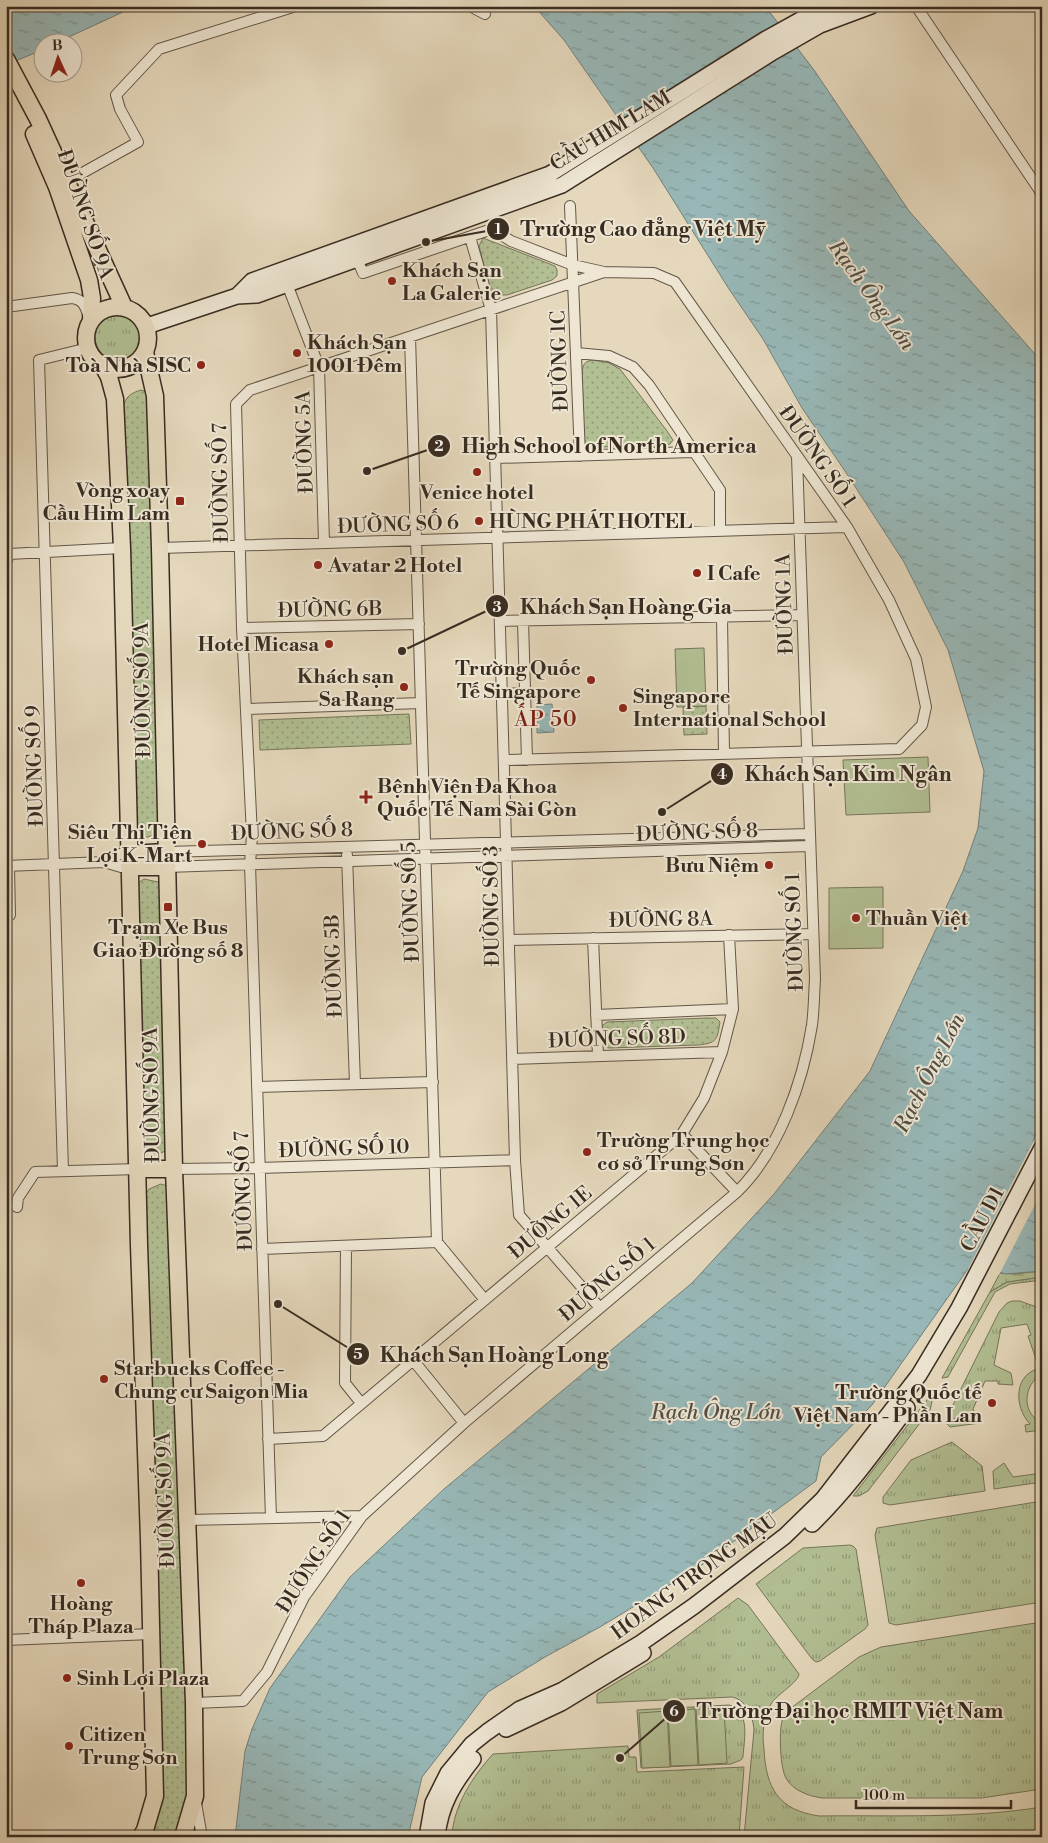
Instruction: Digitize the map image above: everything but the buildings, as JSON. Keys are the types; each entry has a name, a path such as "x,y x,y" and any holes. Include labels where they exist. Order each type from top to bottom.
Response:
{"main road":[{"name":"CẦU HIM LAM","path":"353,252 550,174 766,39 812,13 832,6"},
{"name":"CẦU HIM LAM","path":"353,252 562,185 804,34 820,25 870,6"},
{"path":"6,59 34,121"},
{"path":"6,81 34,121"},
{"name":"ĐƯỜNG SỐ 9A","path":"34,121 68,181 124,307"},
{"name":"ĐƯỜNG SỐ 9A","path":"34,121 89,280 92,298 90,321"},
{"path":"147,326 237,296 257,295 287,284 353,252"},
{"path":"237,296 252,281 353,252"},
{"path":"114,306 124,307 133,310 147,326 149,336 146,352 140,360 132,365 122,368 103,366 92,356 88,348 86,339 90,321 105,309 114,306"},
{"name":"ĐƯỜNG SỐ 9A","path":"146,352 155,396 174,1169 194,1703 195,1796 183,1837"},
{"name":"ĐƯỜNG SỐ 9A","path":"103,366 109,377 115,399 122,548 128,860 151,1634 155,1796 145,1830 141,1837"},
{"path":"128,860 166,860"},
{"name":"CẦU D1","path":"963,1311 1042,1149"},
{"path":"138,1169 174,1169"},
{"name":"CẦU D1","path":"963,1311 1042,1170"},
{"name":"HOÀNG TRỌNG MẬU","path":"437,1837 443,1809 455,1782 493,1737 519,1722 560,1703 649,1650 714,1604 792,1543 871,1457 928,1379 963,1311"},
{"name":"HOÀNG TRỌNG MẬU","path":"427,1837 433,1803 448,1773 472,1744 520,1710 563,1690 649,1638 694,1606 827,1503"}],"street":[{"path":"68,181 138,142 120,109 116,94 158,49 296,6"},
{"path":"470,6 485,14"},
{"path":"916,6 1042,194"},
{"name":"ĐƯỜNG 1C","path":"570,206 580,456"},
{"name":"ĐƯỜNG SỐ 1","path":"470,237 492,229 511,241 572,265 604,272 654,273 675,282 847,527 889,600 916,659 926,707 922,725 899,749 504,760"},
{"path":"353,252 362,273 470,237"},
{"name":"ĐƯỜNG SỐ 3","path":"470,237 492,310 515,1160 519,1215 600,1308"},
{"name":"ĐƯỜNG SỐ 7","path":"271,1518 250,864 252,835 242,628 236,404 250,390 604,272"},
{"name":"ĐƯỜNG 5A","path":"287,284 319,367 324,543"},
{"path":"6,307 72,298 80,300 84,305 90,321"},
{"name":"ĐƯỜNG SỐ 5","path":"410,337 438,1242"},
{"name":"ĐƯỜNG SỐ 9","path":"63,1171 39,360 88,348"},
{"path":"576,353 609,356 633,367 649,385 720,490 720,531"},
{"path":"496,458 693,452"},
{"name":"ĐƯỜNG 1A","path":"797,456 806,752"},
{"name":"ĐƯỜNG SỐ 6","path":"160,548 847,527"},
{"path":"6,563 9,554 122,548"},
{"path":"500,621 802,615"},
{"path":"722,617 724,754"},
{"path":"523,621 527,760"},
{"name":"ĐƯỜNG 6B","path":"242,628 419,624"},
{"path":"503,694 525,693"},
{"path":"246,709 421,703"},
{"path":"806,752 809,834"},
{"name":"ĐƯỜNG SỐ 1","path":"194,1703 243,1701 267,1672 304,1597 362,1516 464,1423 737,1192 765,1157 780,1128 796,1088 805,1060 812,1024 815,979 809,834"},
{"name":"ĐƯỜNG SỐ 8","path":"166,860 250,850 809,834"},
{"name":"ĐƯỜNG SỐ 8","path":"166,860 250,864 809,846"},
{"name":"ĐƯỜNG 5B","path":"347,847 355,1084"},
{"path":"10,915 7,866 104,862 120,854 128,860"},
{"name":"ĐƯỜNG 8A","path":"509,940 813,934"},
{"name":"ĐƯỜNG 1E","path":"268,1439 323,1436 682,1134 704,1098 722,1052 733,1009 729,935"},
{"path":"593,938 598,1056"},
{"path":"596,1015 733,1009"},
{"name":"ĐƯỜNG SỐ 8D","path":"512,1059 722,1052"},
{"path":"257,1087 432,1082"},
{"path":"682,1134 737,1192"},
{"name":"ĐƯỜNG SỐ 10","path":"174,1169 515,1160"},
{"path":"17,1206 18,1198 35,1172 138,1169"},
{"path":"262,1249 438,1242 485,1300"},
{"path":"346,1246 345,1383 362,1403"},
{"path":"413,1360 464,1423"},
{"path":"187,1520 362,1516"},
{"path":"6,1640 151,1634"},
{"path":"195,1796 202,1837"}],"green space":[{"path":"483,238 555,266 557,276 552,280 507,295 500,295 489,286 479,246"},
{"path":"123,314 127,315 137,324 140,328 140,346 131,356 123,360 113,360 105,356 96,346 95,332 99,324 109,315"},
{"path":"593,360 609,363 620,369 673,440 670,444 661,446 596,447 587,445 584,439 582,372 585,363"},
{"path":"141,390 147,392 149,398 160,829 153,835 144,838 138,837 133,831 123,407 129,396"},
{"path":"704,648 706,706 677,707 675,649"},
{"path":"706,706 707,734 684,735 683,707"},
{"path":"409,714 411,744 260,750 259,720"},
{"path":"928,757 930,812 846,815 843,760"},
{"path":"144,879 158,882 162,888 167,1150 159,1154 149,1152 143,1143 138,883"},
{"name":"Thuần Việt","path":"883,887 883,948 829,949 829,888"},
{"path":"716,1018 720,1022 717,1037 713,1042 709,1043 609,1048 603,1045 602,1026 607,1022"},
{"path":"161,1184 167,1186 181,1442 188,1795 182,1820 175,1837 146,1837 151,1827 144,1197 149,1189"},
{"path":"1042,1271 1042,1277 1007,1282 990,1292 1000,1273 1014,1274"},
{"path":"1042,1277 1042,1280 1010,1284 995,1292 948,1377 942,1378 990,1292 1007,1282"},
{"path":"1020,1301 1042,1309 1042,1364 1038,1365 1028,1336 1031,1335 1027,1324 1001,1328 994,1365 1011,1373 1013,1385 998,1384 998,1381 985,1381 973,1409 980,1423 950,1427 947,1424 948,1415 999,1312 1007,1303"},
{"path":"1042,1368 1042,1375 1031,1385 1027,1399 1030,1413 1042,1422 1042,1430 1026,1432 1025,1425 1030,1424 1024,1417 1019,1399 1021,1383 1033,1371"},
{"path":"930,1396 932,1402 930,1410 868,1491 859,1496 853,1496"},
{"path":"952,1442 982,1466 985,1491 890,1505 883,1503 883,1497 911,1460"},
{"path":"1004,1463 1013,1477 1042,1473 1042,1482 994,1489 993,1471"},
{"path":"1042,1501 1042,1602 896,1625 889,1623 875,1535 877,1528"},
{"path":"850,1545 856,1549 868,1625 865,1629 816,1662 756,1584 803,1548"},
{"path":"738,1598 748,1605 799,1674 795,1681 771,1704 766,1715 763,1732 765,1763 771,1786 784,1802 805,1813 819,1816 958,1815 1042,1807 1042,1836 744,1837 754,1730 751,1715 742,1702 732,1697 597,1703 597,1694 659,1657"},
{"path":"1042,1622 1042,1789 981,1798 822,1798 797,1790 789,1783 782,1767 781,1759 782,1721 791,1708 859,1657 881,1647"},
{"path":"729,1705 741,1713 745,1727 743,1757 741,1760 731,1764 641,1768 637,1710"},
{"path":"724,1708 727,1763 699,1765 696,1709"},
{"path":"695,1709 698,1765 671,1766 668,1711"},
{"path":"667,1711 670,1767 642,1768 639,1713"},
{"path":"628,1746 629,1757 636,1757 637,1772 744,1767 739,1837 452,1837 456,1814 465,1792 493,1754"},
{"path":"628,1831 629,1837 489,1837"}],"water":[{"path":"18,6 136,6 80,32 32,32 32,54 6,65 6,13"},
{"name":"Rạch Ông Lớn","path":"534,6 765,6 814,70 909,211 1042,362 1042,1117 1032,1146 1027,1176 1042,1181 1042,1271 1005,1274 979,1265 968,1269 872,1405 821,1457 816,1481 699,1567 488,1692 422,1777 408,1837 235,1837 245,1751 252,1729 270,1688 350,1577 444,1489 692,1283 774,1194 870,1071 963,871 978,828 984,771 948,650 904,562 802,408 763,339 729,289 653,168 564,40"},
{"path":"552,704 554,732 537,733 537,705"}],"pier":[{"path":"1034,1140 1030,1159 1032,1178 1042,1178 1042,1191 999,1275 979,1268 969,1271 961,1283"}],"place":[{"name":"Trường Cao đẳng Việt Mỹ","path":"426,242"},
{"name":"Khách Sạn La Galerie","path":"392,281"},
{"name":"Khách Sạn 1001 Đêm","path":"297,353"},
{"name":"Toà Nhà SISC","path":"201,365"},
{"name":"High School of North America","path":"367,471"},
{"name":"Venice hotel","path":"477,472"},
{"name":"Vòng xoay Cầu Him Lam","path":"180,501"},
{"name":"HÙNG PHÁT HOTEL","path":"479,521"},
{"name":"Avatar 2 Hotel","path":"318,565"},
{"name":"I Cafe","path":"697,573"},
{"name":"Hotel Micasa","path":"329,644"},
{"name":"Khách Sạn Hoàng Gia","path":"402,651"},
{"name":"Trường Quốc Tế Singapore","path":"591,680"},
{"name":"Khách sạn Sa Rang","path":"404,687"},
{"name":"Singapore International School","path":"623,708"},
{"name":"Bệnh Viện Đa Khoa Quốc Tế Nam Sài Gòn","path":"366,797"},
{"name":"Khách Sạn Kim Ngân","path":"662,812"},
{"name":"Siêu Thị Tiện Lợi K-Mart","path":"202,844"},
{"name":"Bưu Niệm","path":"769,865"},
{"name":"Trạm Xe Bus Giao Đường số 8","path":"168,907"},
{"name":"Thuần Việt","path":"856,918"},
{"name":"Trường Trung học cơ sở Trung Sơn","path":"587,1152"},
{"name":"Khách Sạn Hoàng Long","path":"278,1304"},
{"name":"Starbucks Coffee - Chung cư Saigon Mia","path":"104,1379"},
{"name":"Trường Quốc tế Việt Nam - Phần Lan","path":"992,1403"},
{"name":"Hoàng Tháp Plaza","path":"81,1583"},
{"name":"Sinh Lợi Plaza","path":"67,1678"},
{"name":"Citizen Trung Sơn","path":"69,1746"},
{"name":"Trường Đại học RMIT Việt Nam","path":"620,1758"}],"district":[{"name":"ẤP 50","path":"546,719"}]}
